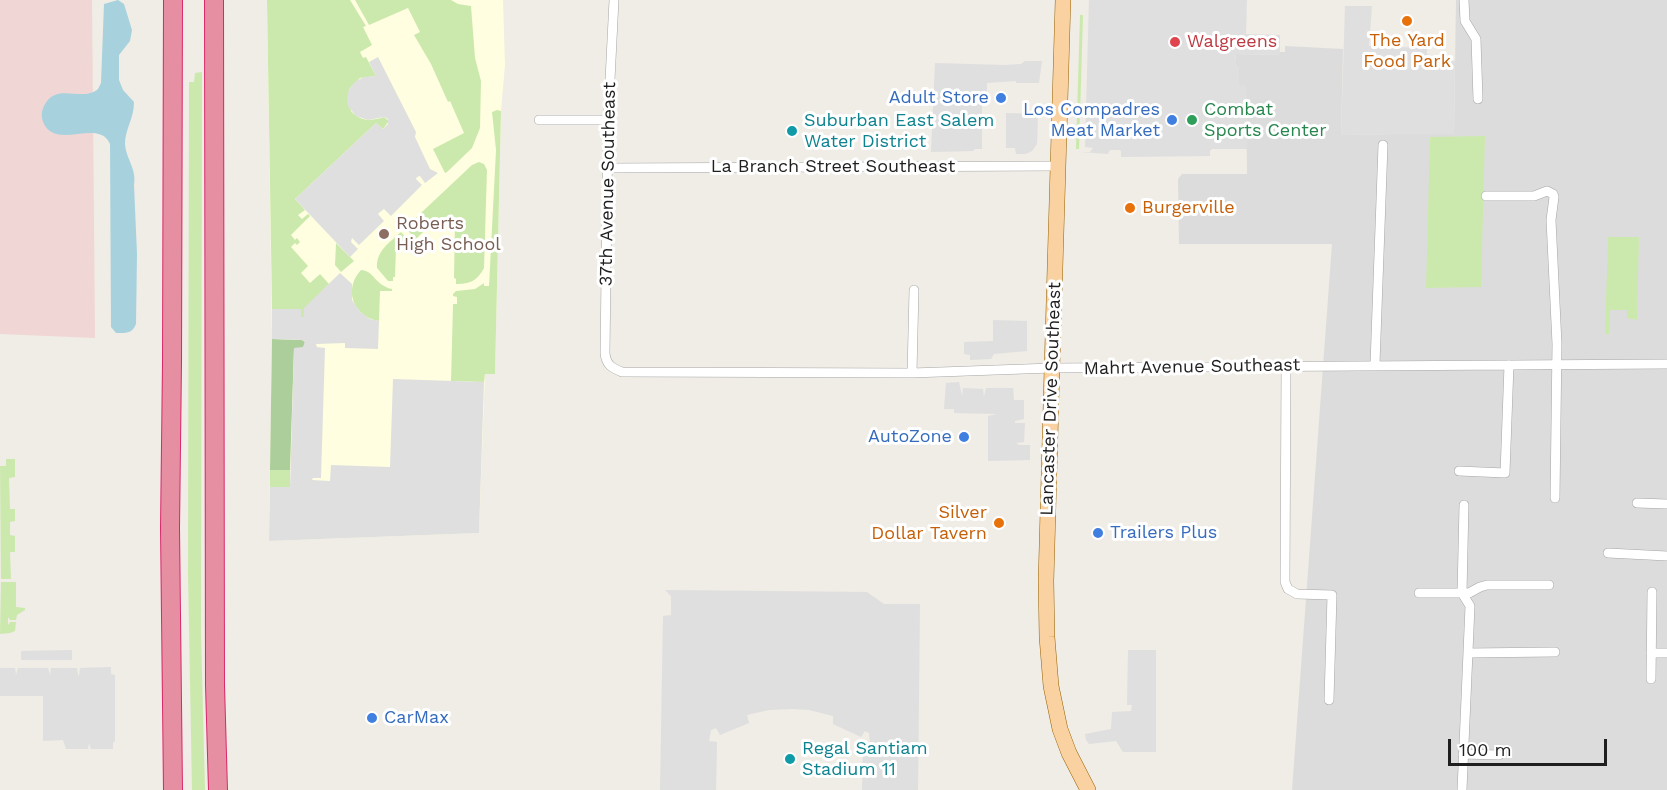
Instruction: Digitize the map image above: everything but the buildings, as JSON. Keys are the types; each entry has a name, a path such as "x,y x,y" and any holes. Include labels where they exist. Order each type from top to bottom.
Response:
{"highway":[{"path":"173,5 170,528 173,790"},
{"path":"214,5 214,685 218,790"}],"main road":[{"name":"Lancaster Drive Southeast","path":"1063,0 1046,581 1047,656 1060,729 1069,753 1088,790"}],"street":[{"name":"37th Avenue Southeast","path":"610,367 605,360 607,168 614,0"},
{"path":"1464,0 1465,21 1476,39 1478,99"},
{"path":"539,120 608,120"},
{"path":"1375,364 1383,145"},
{"name":"La Branch Street Southeast","path":"607,168 1058,166"},
{"path":"1486,196 1534,196 1547,191 1553,194 1551,219 1557,317 1555,498"},
{"path":"912,373 914,290"},
{"name":"Mahrt Avenue Southeast","path":"610,367 622,372 912,373 1052,368 1375,364 1667,364"},
{"path":"1459,471 1505,473 1509,365"},
{"path":"1286,366 1285,582 1288,589 1297,594 1332,594 1329,700"},
{"path":"1637,503 1667,504"},
{"path":"1462,790 1470,606 1462,593 1464,505"},
{"path":"1608,553 1667,556"},
{"path":"1419,593 1469,593 1480,586 1487,585 1549,585"},
{"path":"1651,679 1652,592"},
{"path":"1469,653 1555,652"},
{"path":"1652,653 1667,653"},
{"path":"1463,754 1499,755"}],"shaded area":[{"path":"0,0 92,0 95,338 0,334"},
{"name":"Roberts High School","path":"267,0 503,0 505,65 501,111 495,374 485,374 479,533 269,541 272,339"},
{"path":"1089,0 1247,0 1246,34 1280,35 1280,55 1236,54 1235,64 1239,69 1239,85 1246,86 1247,149 1212,149 1210,156 1121,157 1119,150 1110,150 1108,154 1081,152 1090,152 1093,148 1085,147"},
{"path":"1456,0 1667,0 1667,790 1292,790 1332,244 1179,244 1178,179 1182,174 1247,174 1246,87 1239,86 1239,69 1235,64 1236,54 1280,55 1280,52 1285,52 1285,46 1343,49 1341,135 1454,133"},
{"path":"1345,6 1372,6 1369,46 1427,48 1427,54 1447,61 1455,61 1454,134 1341,135"},
{"path":"378,57 416,132 415,137 430,169 438,173 425,183 420,176 417,177 416,179 422,185 391,216 384,209 380,212 378,214 384,221 359,245 352,238 351,242 358,249 350,257 295,199 376,123 383,129 388,124 388,119 384,117 368,120 356,116 348,106 349,89 356,81 364,77 376,76 369,62"},
{"path":"1025,61 1042,61 1039,83 1016,83 1016,81 987,83 987,92 982,93 982,149 931,152 935,63 1004,65 1021,64"},
{"path":"1006,113 1038,114 1037,144 1032,151 1026,154 1016,154 1015,148 1006,148"},
{"path":"340,273 352,284 352,300 360,312 370,319 379,321 378,349 345,348 345,343 316,344 317,347 325,348 321,478 312,480 330,481 331,465 390,467 393,379 484,382 479,533 269,541 270,487 290,487 294,348 303,347 305,342 272,339 272,309 301,309 301,317 304,317 304,308"},
{"path":"993,320 1027,321 1027,351 994,354 991,359 970,360 970,355 964,354 964,342 993,341"},
{"path":"959,382 962,396 963,388 983,389 984,397 986,388 1013,388 1014,400 1024,400 1024,419 1015,421 1015,423 1025,423 1024,442 1016,443 1030,445 1030,460 988,461 988,416 997,414 954,413 954,409 944,409 946,383"},
{"path":"665,590 867,592 884,604 920,604 918,790 862,790 863,744 870,744 869,733 865,731 861,737 833,724 833,716 793,709 769,710 747,715 749,723 720,735 716,728 711,730 709,741 717,742 716,790 660,790 663,616 671,615 671,596"},
{"path":"72,650 72,660 21,660 21,651"},
{"path":"1128,650 1156,650 1156,752 1123,752 1116,741 1089,744 1086,740 1085,734 1111,729 1112,712 1131,711 1132,705 1127,705"},
{"path":"111,667 111,674 115,675 113,749 91,749 89,743 88,749 66,749 63,740 43,741 43,696 0,696 0,668 15,668 16,675 18,668 48,668 50,675 51,668 77,668 79,676 80,668"}],"green space":[{"path":"267,0 350,0 366,26 363,27 372,45 360,52 363,58 366,57 376,76 360,78 349,89 351,111 362,119 384,117 389,121 383,129 376,123 295,199 305,210 298,215 302,219 308,214 310,216 291,235 300,242 291,247 308,266 301,273 310,283 320,274 329,284 305,308 304,317 301,317 301,309 272,309"},
{"path":"355,0 451,0 458,4 471,6 475,58 481,81 480,128 472,148 447,172 445,173 433,149 464,133 450,101 448,102 431,64 414,35 420,32 408,8 369,25"},
{"path":"1080,15 1083,15 1079,149 1076,149"},
{"path":"202,72 201,634 205,790 192,790 188,573 189,82 194,82 195,73"},
{"path":"501,111 495,374 485,374 484,382 451,381 453,304 457,304 457,297 453,294 456,291 475,289 484,283 484,286 489,286 496,150 492,112"},
{"path":"1485,136 1481,287 1426,288 1430,137"},
{"path":"479,162 484,164 487,170 484,268 473,281 456,284 454,278 455,220 426,220 426,229 416,239 405,228 472,165"},
{"path":"401,232 411,243 406,248 396,248 395,277 393,281 388,281 377,268 377,262 384,248"},
{"path":"1608,237 1639,237 1637,320 1627,318 1627,310 1610,310 1609,334 1605,334"},
{"path":"336,243 354,261 341,272 335,265"},
{"path":"361,270 392,289 392,291 380,291 379,321 363,314 354,301 353,285"},
{"path":"272,339 305,342 303,348 294,348 290,470 270,470"},
{"path":"6,459 15,459 15,477 9,478 10,509 15,509 15,521 10,522 10,535 15,536 15,552 10,552 11,579 1,579 0,466 6,466"},
{"path":"270,470 290,470 290,487 270,487"},
{"path":"1,582 16,582 16,607 25,608 25,610 17,615 16,620 10,620 8,617 8,625 10,622 16,622 15,631 0,634"}],"water":[{"path":"118,0 124,4 132,30 130,41 119,55 119,80 123,90 134,102 125,144 134,174 137,254 136,324 131,331 123,333 116,333 111,327 110,144 105,137 97,134 58,134 50,131 42,120 44,106 55,95 92,93 98,89 101,83 104,4"}],"place":[{"name":"The Yard Food Park","path":"1407,21"},
{"name":"Walgreens","path":"1175,42"},
{"name":"Adult Store","path":"1001,98"},
{"name":"Los Compadres Meat Market","path":"1172,120"},
{"name":"Combat Sports Center","path":"1192,120"},
{"name":"Suburban East Salem Water District","path":"792,131"},
{"name":"Burgerville","path":"1130,208"},
{"name":"Roberts High School","path":"384,234"},
{"name":"AutoZone","path":"964,437"},
{"name":"Silver Dollar Tavern","path":"999,523"},
{"name":"Trailers Plus","path":"1098,533"},
{"name":"CarMax","path":"372,718"},
{"name":"Regal Santiam Stadium 11","path":"790,759"}]}
